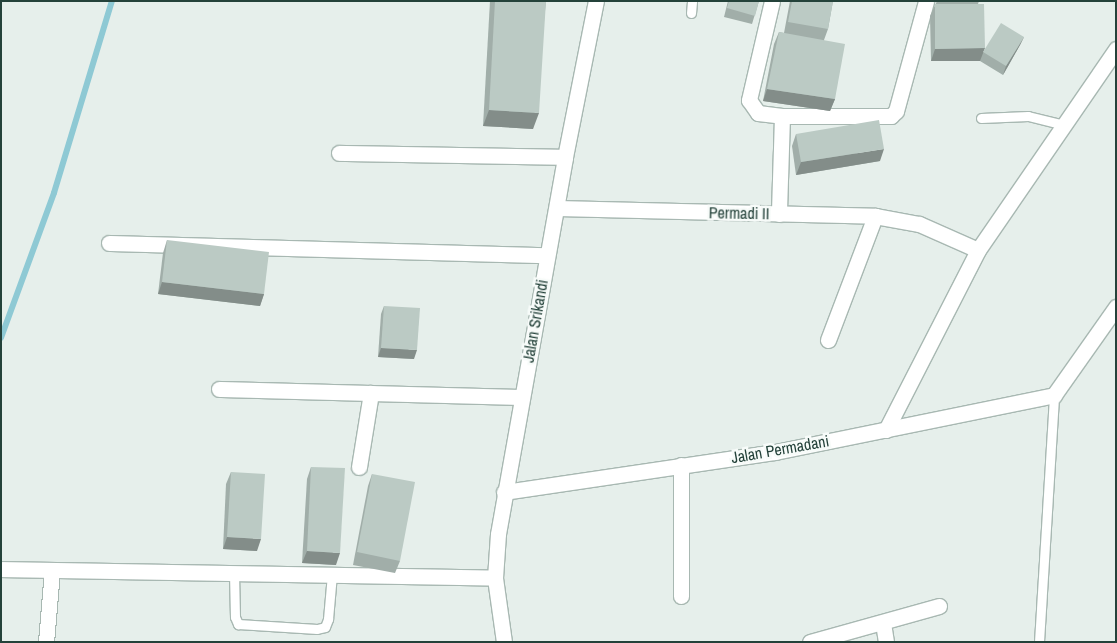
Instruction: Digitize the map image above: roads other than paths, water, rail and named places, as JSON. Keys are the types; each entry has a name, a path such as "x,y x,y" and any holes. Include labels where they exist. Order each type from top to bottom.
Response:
{"street":[{"name":"Jalan Srikandi","path":"504,642 494,578 504,492 565,157 596,1"},
{"path":"772,1 749,100 758,113 782,116 891,116 896,111 926,1"},
{"path":"886,430 978,250 1116,49"},
{"path":"779,214 782,116"},
{"path":"339,153 565,157"},
{"name":"Permadi II","path":"557,208 875,216 920,224 978,250"},
{"path":"828,340 875,216"},
{"path":"109,243 547,255"},
{"path":"1054,395 1116,307"},
{"path":"220,389 522,397"},
{"path":"359,467 371,393"},
{"name":"Jalan Permadani","path":"504,492 775,452 1054,395"},
{"path":"681,596 682,465"},
{"path":"2,569 494,578"},
{"path":"46,642 52,570"},
{"path":"810,642 938,606"},
{"path":"883,623 886,642"}],"lane":[{"path":"691,13 692,1"},
{"path":"981,118 1028,116 1063,124"},
{"path":"1038,642 1054,395"},
{"path":"234,573 238,624 318,629 324,627 328,619 332,574"}],"waterway":[{"path":"1,338 54,193 112,1"}]}
